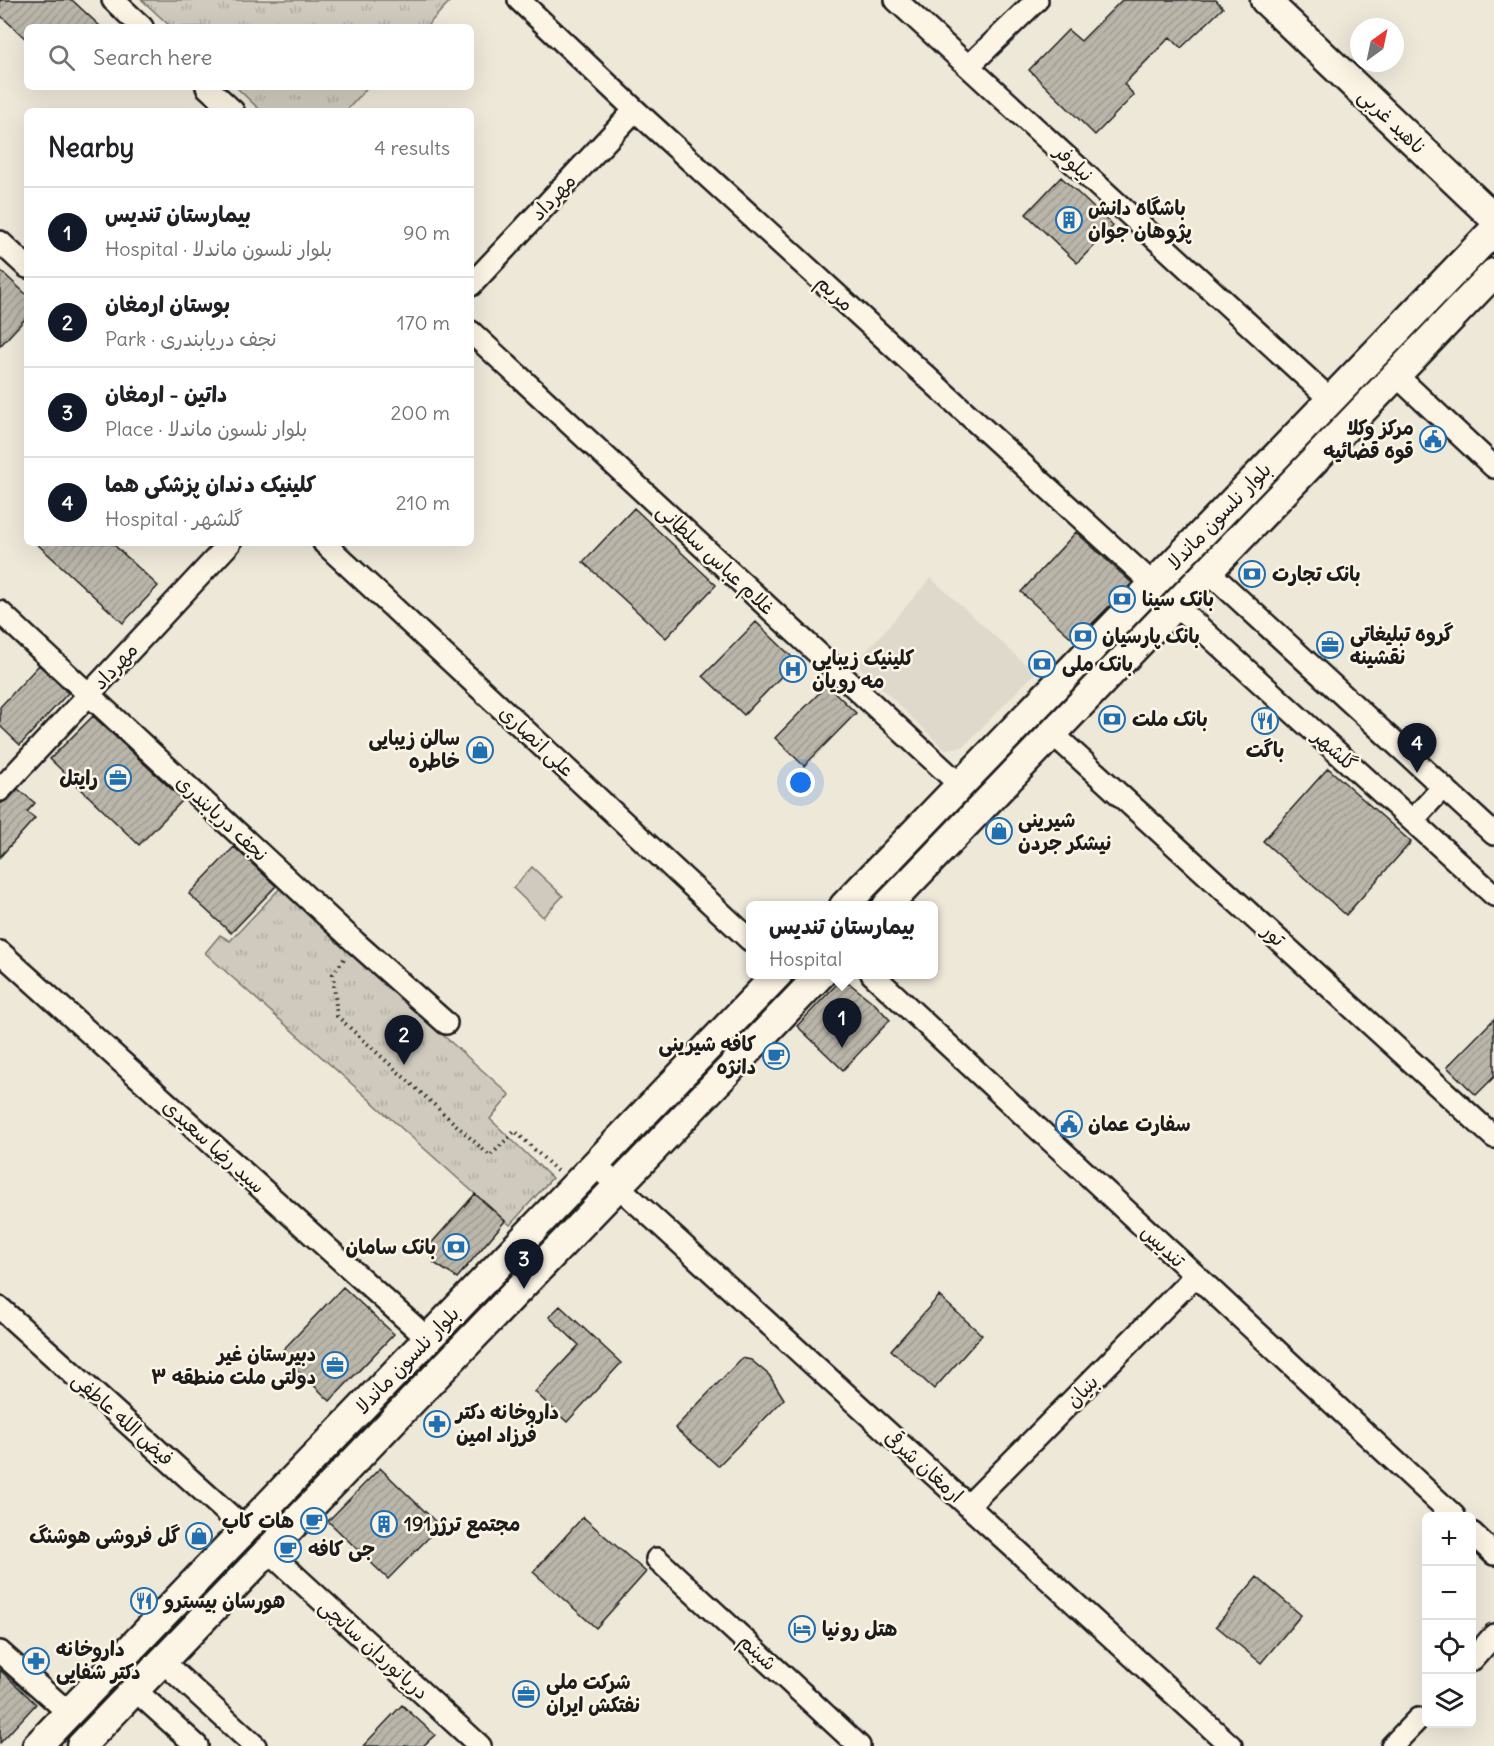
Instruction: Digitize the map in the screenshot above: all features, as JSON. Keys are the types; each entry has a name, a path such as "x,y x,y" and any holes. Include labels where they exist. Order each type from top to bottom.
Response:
{"main road":[{"name":"ناهید غربی","path":"1265,0 1494,218"},
{"name":"بلوار نلسون ماندلا","path":"849,901 1494,230"},
{"name":"بلوار نلسون ماندلا","path":"892,901 1494,273"},
{"name":"بلوار نلسون ماندلا","path":"37,1746 774,979"},
{"name":"بلوار نلسون ماندلا","path":"81,1746 817,979"}],"street":[{"path":"113,0 139,24"},
{"name":"مریم","path":"519,0 635,110 1153,584"},
{"name":"نیلوفر","path":"896,0 1331,400"},
{"path":"969,66 1037,0"},
{"path":"210,90 229,108"},
{"name":"مهرداد","path":"474,282 635,110"},
{"path":"0,242 24,264"},
{"name":"غلام عباس سلطانی","path":"474,335 960,785"},
{"path":"1396,375 1494,467"},
{"name":"مهرداد","path":"0,790 227,546"},
{"name":"علی انصاری","path":"327,546 746,935"},
{"path":"1208,571 1494,834"},
{"name":"گلشهر","path":"1175,605 1494,895"},
{"name":"نجف دریابندری","path":"0,612 356,943 446,1023"},
{"name":"تور","path":"1052,733 1494,1137"},
{"path":"1413,820 1443,787"},
{"name":"سید رضا سعیدی","path":"0,952 428,1339"},
{"name":"تندیس","path":"876,979 1450,1512"},
{"name":"ارمغان شرقی","path":"595,1165 1231,1746"},
{"name":"بنیان","path":"968,1506 1195,1276"},
{"name":"فیض الله عاطفی","path":"0,1308 245,1529"},
{"path":"1476,1537 1494,1554"},
{"name":"دریانوردان سانچی","path":"268,1551 480,1746"},
{"name":"شبنم","path":"657,1559 859,1746"},
{"path":"1476,1655 1494,1635"},
{"path":"0,1652 69,1713"},
{"path":"162,1661 255,1746"},
{"path":"135,1690 197,1746"},
{"path":"1392,1746 1418,1719"}],"path":[{"path":"356,943 333,974 337,1016 490,1156 515,1131 545,1159"}],"shaded area":[{"path":"931,578 1035,673 963,747 944,749 856,663"}],"green space":[{"path":"142,0 451,0 429,24 168,24"},
{"path":"239,90 365,90 349,108 258,108"},
{"path":"532,867 563,896 543,917 513,888"},
{"path":"283,885 448,1031 444,1036 510,1095 490,1119 552,1178 510,1225 205,953 220,935 230,941"}],"building":[{"path":"0,0 72,0 98,24 24,24 24,37 0,15"},
{"path":"1122,0 1216,0 1223,8 1181,48 1170,37 1124,84 1134,95 1095,135 1029,70 1068,30 1081,41"},
{"name":"باشگاه دانش پژوهان جوان","path":"1061,177 1113,226 1077,263 1026,214"},
{"path":"0,270 24,292 24,320 0,346"},
{"path":"634,508 716,585 666,638 583,562"},
{"path":"1076,532 1132,583 1075,641 1021,592"},
{"path":"39,546 115,546 158,586 123,623"},
{"path":"756,622 796,661 744,715 703,676"},
{"path":"39,665 68,693 20,745 0,726 0,707"},
{"path":"827,685 856,713 804,766 775,738"},
{"name":"رایتل","path":"93,716 183,800 139,845 50,759"},
{"path":"1328,768 1411,842 1346,915 1263,841"},
{"path":"18,789 35,803 27,812 35,818 0,857 0,804 9,799"},
{"path":"234,847 276,886 231,933 189,894"},
{"path":"837,984 850,984 875,1004 890,1020 843,1070 797,1026"},
{"path":"1494,1019 1494,1077 1476,1095 1447,1067"},
{"path":"475,1194 505,1221 457,1278 434,1263 428,1247"},
{"path":"343,1287 394,1334 330,1401 280,1353"},
{"path":"939,1296 982,1335 934,1389 891,1350"},
{"path":"560,1306 621,1363 567,1422 535,1392 579,1345 549,1317"},
{"path":"742,1358 751,1360 769,1375 784,1399 718,1466 675,1428"},
{"name":"مجتمع ترژر191","path":"380,1468 440,1526 388,1579 328,1521"},
{"path":"583,1517 646,1572 596,1628 533,1572"},
{"path":"1257,1577 1301,1615 1261,1663 1216,1626"},
{"path":"0,1670 36,1704 0,1743"},
{"path":"402,1705 435,1735 423,1746 363,1746"}],"place":[{"name":"باشگاه دانش پژوهان جوان","path":"1069,220"},
{"name":"مرکز وکلا قوه قضائیه","path":"1433,439"},
{"name":"بانک تجارت","path":"1252,574"},
{"name":"بانک سینا","path":"1122,599"},
{"name":"بانک پارسیان","path":"1083,636"},
{"name":"گروه تبلیغاتی نقشینه","path":"1330,645"},
{"name":"بانک ملی","path":"1042,664"},
{"name":"کلینیک زیبایی مه رویان","path":"793,669"},
{"name":"بانک ملت","path":"1112,719"},
{"name":"باگت","path":"1265,721"},
{"name":"سالن زیبایی خاطره","path":"480,750"},
{"name":"کلینیک دندان پزشکی هما","path":"1417,773"},
{"name":"رایتل","path":"118,778"},
{"name":"شیرینی نیشکر جردن","path":"999,831"},
{"name":"بیمارستان تندیس","path":"842,1048"},
{"name":"کافه شیرینی دانژه","path":"776,1056"},
{"name":"بوستان ارمغان","path":"404,1065"},
{"name":"سفارت عمان","path":"1069,1124"},
{"name":"بانک سامان","path":"456,1247"},
{"name":"داتین - ارمغان","path":"524,1289"},
{"name":"دبیرستان غیر دولتی ملت منطقه ۳","path":"335,1365"},
{"name":"داروخانه دکتر فرزاد امین","path":"437,1424"},
{"name":"هات کاپ","path":"314,1521"},
{"name":"مجتمع ترژر191","path":"384,1524"},
{"name":"گل فروشی هوشنگ","path":"199,1536"},
{"name":"جی کافه","path":"288,1549"},
{"name":"هورسان بیسترو","path":"144,1601"},
{"name":"هتل رونیا","path":"802,1629"},
{"name":"داروخانه دکتر شفایی","path":"36,1661"},
{"name":"شرکت ملی نفتکش ایران","path":"526,1694"}]}
